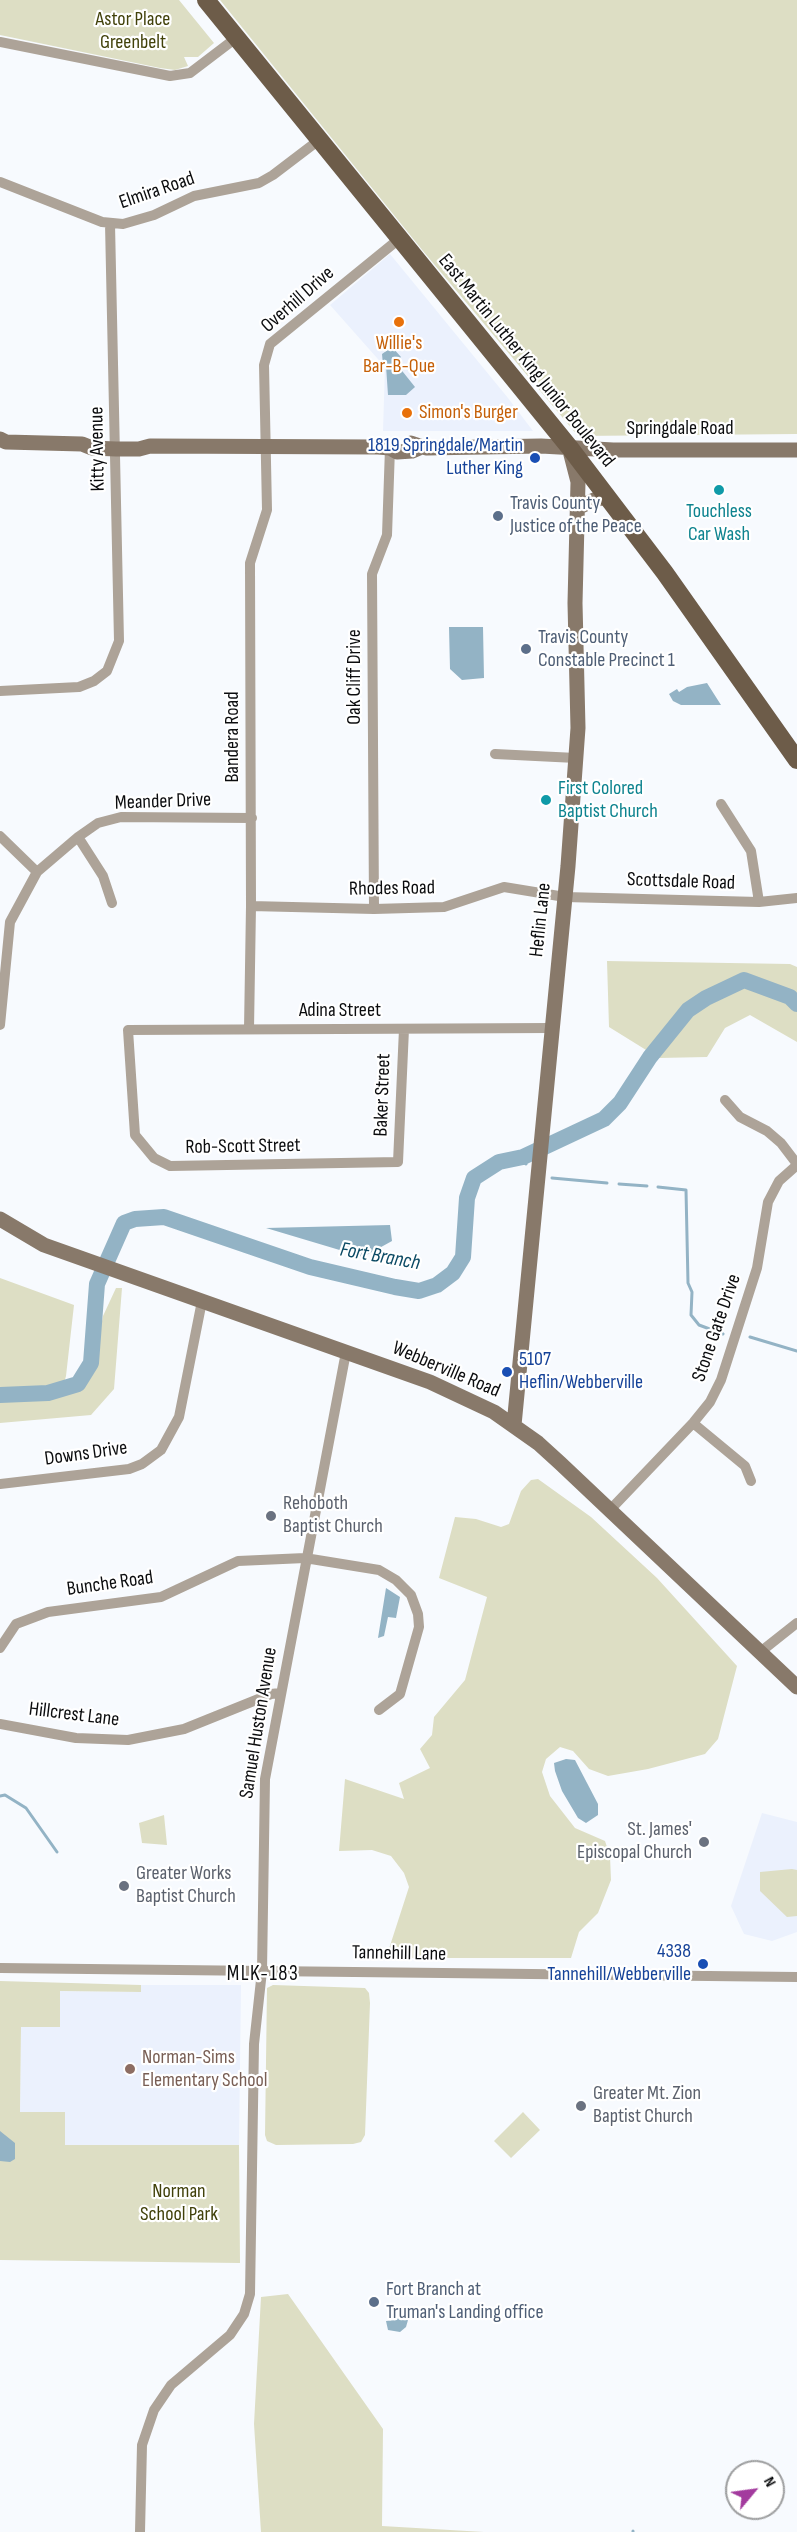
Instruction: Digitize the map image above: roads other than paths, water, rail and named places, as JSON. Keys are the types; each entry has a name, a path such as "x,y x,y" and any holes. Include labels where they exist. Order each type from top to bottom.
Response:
{"main road":[{"name":"East Martin Luther King Junior Boulevard","path":"206,0 570,448 665,573 797,760"}],"street":[{"path":"0,42 170,76 190,73 236,38"},
{"name":"Elmira Road","path":"0,182 110,224 136,222 194,196 259,183 319,140"},
{"name":"Kitty Avenue","path":"0,690 79,687 94,681 107,671 119,641 110,224"},
{"name":"Overhill Drive","path":"267,448 264,365 270,344 399,238"},
{"name":"Springdale Road","path":"2,442 82,444 92,448 116,445 139,449 150,446 390,448 397,452 419,448 797,450"},
{"name":"Bandera Road","path":"249,1029 252,818 250,563 267,510 267,448"},
{"name":"Oak Cliff Drive","path":"374,909 372,574 387,535 390,448"},
{"name":"Heflin Lane","path":"514,1425 565,897 578,728 575,603 578,482 570,448"},
{"path":"577,508 606,497"},
{"path":"495,754 576,758"},
{"path":"721,804 751,851 759,902"},
{"name":"Meander Drive","path":"0,1024 10,922 37,872 78,837 98,823 121,817 252,818"},
{"path":"0,836 37,872"},
{"path":"78,837 103,876 111,903"},
{"name":"Rhodes Road","path":"251,906 374,909 444,907 504,887 565,897"},
{"name":"Scottsdale Road","path":"565,897 759,902 797,898"},
{"name":"Adina Street","path":"129,1030 551,1028"},
{"name":"Baker Street","path":"398,1162 404,1029"},
{"name":"Rob-Scott Street","path":"129,1030 135,1135 154,1158 170,1166 398,1162"},
{"path":"725,1100 740,1117 768,1131 781,1143 797,1165"},
{"name":"Stone Gate Drive","path":"609,1511 693,1423 710,1402 721,1380 757,1268 768,1203 779,1181 797,1165"},
{"name":"Webberville Road","path":"0,1219 45,1245 453,1391 486,1408 514,1425 560,1463 797,1687"},
{"name":"Downs Drive","path":"0,1484 129,1469 142,1464 161,1450 179,1417 202,1301"},
{"name":"Samuel Huston Avenue","path":"140,2532 142,2445 151,2416 171,2385 223,2343 234,2330 248,2304 251,2284 254,2044 262,1971 264,1792 305,1558 346,1352"},
{"path":"486,1408 517,1395"},
{"path":"693,1423 745,1466 751,1481"},
{"name":"Bunche Road","path":"0,1648 16,1624 48,1612 161,1597 238,1561 305,1558 379,1570 396,1580 411,1596 418,1614 417,1640 400,1694 380,1710"},
{"path":"759,1653 797,1623"},
{"name":"Hillcrest Lane","path":"0,1724 76,1738 128,1740 184,1729 263,1698 280,1694"},
{"name":"Tannehill Lane","path":"0,1968 797,1977"}],"water":[{"path":"392,347 401,357 395,362 415,387 406,395 388,395 386,366 383,365 382,354"},
{"path":"449,627 483,627 484,678 462,680 450,669"},
{"path":"707,683 721,705 681,705 673,701 669,694 677,689 679,692 687,687"},
{"path":"390,1225 392,1241 363,1257 266,1228"},
{"path":"386,1588 400,1597 396,1618 388,1617 384,1636 378,1638"},
{"path":"566,1759 575,1760 598,1804 598,1815 586,1823 578,1818 562,1791 555,1771 554,1763"},
{"path":"0,2131 15,2143 15,2159 10,2162 0,2161"},
{"path":"402,2308 416,2309 416,2316 408,2320 406,2327 400,2332 388,2330 386,2321 397,2320"}],"waterway":[{"name":"Fort Branch","path":"0,1395 48,1393 78,1384 91,1363 97,1284 124,1223 135,1219 164,1217 310,1267 419,1291 437,1285 453,1273 463,1257 467,1198 474,1178 499,1162 523,1157 604,1119 620,1103 650,1057 688,1010 706,998 744,980 790,997 797,1004"},
{"name":"Fort Branch","path":"516,1158 526,1164"},
{"path":"552,1178 607,1183"},
{"path":"619,1184 647,1186"},
{"path":"658,1187 686,1190 688,1283 692,1292 691,1315 699,1325 723,1334"},
{"path":"750,1337 797,1351"},
{"path":"0,1796 5,1795 26,1808 57,1852"}],"place":[{"name":"Willie's Bar-B-Que","path":"399,322"},
{"name":"Simon's Burger","path":"407,413"},
{"name":"1819 Springdale/Martin Luther King","path":"535,458"},
{"name":"Touchless Car Wash","path":"719,490"},
{"name":"Travis County Justice of the Peace","path":"498,516"},
{"name":"Travis County Constable Precinct 1","path":"526,649"},
{"name":"First Colored Baptist Church","path":"546,800"},
{"name":"5107 Heflin/Webberville","path":"507,1372"},
{"name":"Rehoboth Baptist Church","path":"271,1516"},
{"name":"St. James' Episcopal Church","path":"704,1842"},
{"name":"Greater Works Baptist Church","path":"124,1886"},
{"name":"4338 Tannehill/Webberville","path":"703,1964"},
{"name":"Norman-Sims Elementary School","path":"130,2069"},
{"name":"Greater Mt. Zion Baptist Church","path":"581,2106"},
{"name":"Fort Branch at Truman's Landing office","path":"374,2302"}],"district":[{"name":"MLK-183","path":"263,1975"}],"park label":[{"name":"Astor Place Greenbelt","path":"133,32"},
{"name":"Norman School Park","path":"179,2204"}]}
